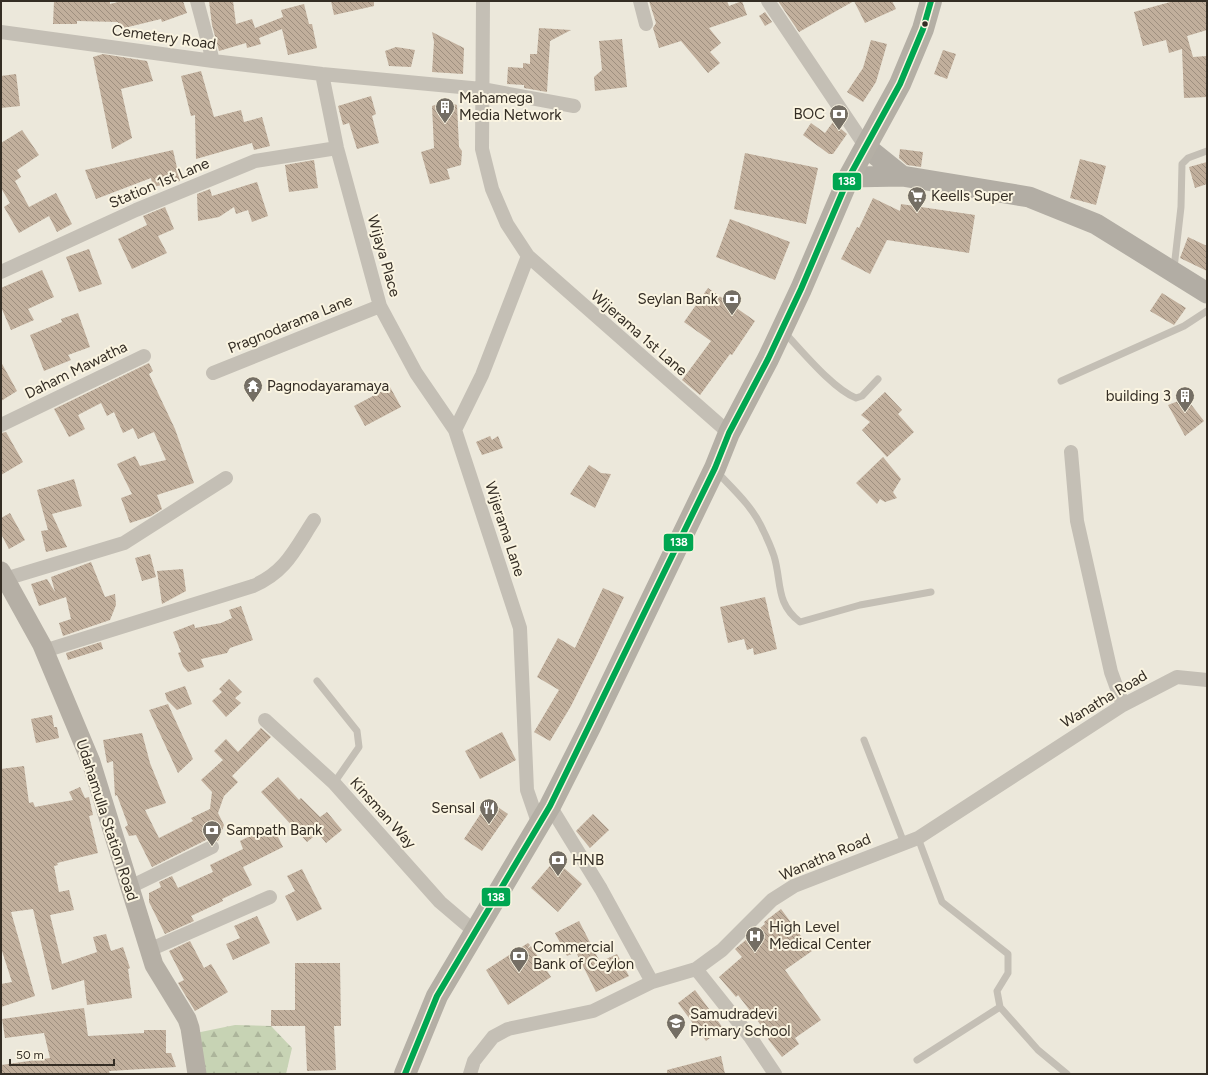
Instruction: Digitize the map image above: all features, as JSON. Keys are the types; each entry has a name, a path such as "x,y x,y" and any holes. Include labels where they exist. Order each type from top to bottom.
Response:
{"highway":[{"path":"405,1074 437,996 474,931 550,806 590,727 715,468 729,433 801,289 849,177 900,84 923,29 931,1"}],"main road":[{"path":"866,147 902,176"},
{"path":"849,177 902,176 1030,197 1096,224 1207,294"}],"street":[{"path":"197,1 213,62"},
{"name":"Wijerama 1st Lane","path":"483,1 482,149 492,189 507,224 528,256 729,433"},
{"path":"640,1 646,24"},
{"path":"768,1 866,147"},
{"name":"Cemetery Road","path":"1,32 213,62 482,89 574,106"},
{"name":"Wijaya Place","path":"322,74 337,148 380,306 416,373 455,430"},
{"name":"Station 1st Lane","path":"1,272 136,210 255,161 337,148"},
{"path":"455,430 482,375 528,256"},
{"name":"Pragnodarama Lane","path":"213,373 380,306"},
{"name":"Daham Mawatha","path":"1,425 144,356"},
{"name":"Wijerama Lane","path":"455,430 520,628 526,790 539,825"},
{"path":"1071,452 1077,521 1111,672 1123,705"},
{"path":"3,575 124,544 226,478"},
{"path":"44,651 253,586 269,579 282,568 314,520"},
{"name":"Udahamulla Station Road","path":"3,575 44,651 91,762 154,965 187,1019 190,1028 197,1074"},
{"name":"Wanatha Road","path":"470,1074 474,1061 493,1037 508,1029 593,1011 652,982 696,969 722,950 772,900 794,886 918,838 1123,705 1177,677 1207,680"},
{"name":"Kinsman Way","path":"265,720 334,783 440,902 474,931"},
{"path":"550,806 601,889 652,982"},
{"path":"130,887 212,847"},
{"path":"149,950 270,897"},
{"path":"696,969 751,1038 775,1074"}],"lane":[{"path":"1174,273 1181,207 1182,164 1188,158 1207,150"},
{"path":"1061,381 1184,326 1207,311"},
{"path":"781,329 849,396 856,398 862,396 878,379"},
{"path":"715,468 750,508 763,529 774,556 785,606 790,614 800,622 860,605 931,592"},
{"path":"317,681 357,731 360,747 334,783"},
{"path":"864,740 904,843"},
{"path":"918,838 942,902 1008,954 1008,973 997,991 1000,1007 1038,1050 1067,1074"},
{"path":"917,1060 1000,1007"}],"green space":[{"path":"235,1025 271,1026 292,1048 286,1074 194,1074 186,1035"}],"building":[{"path":"54,1 110,1 110,4 122,1 183,1 187,13 162,22 161,19 120,29 118,22 77,21 77,24 53,24"},
{"path":"209,1 233,1 236,24 252,19 255,28 283,17 281,10 304,4 309,24 312,24 317,48 288,55 282,29 259,38 261,44 247,48 246,43 219,51 212,25"},
{"path":"331,1 374,1 374,6 334,15"},
{"path":"649,1 727,1 729,6 742,1 747,15 709,28 721,43 710,52 720,63 708,73 681,41 659,48 653,28 656,23"},
{"path":"778,1 854,1 799,32"},
{"path":"854,1 892,1 896,9 865,23"},
{"path":"1174,1 1207,1 1207,30 1187,36 1193,57 1207,56 1207,97 1184,98 1182,49 1169,53 1166,40 1143,46 1134,12"},
{"path":"765,12 772,22 765,26 759,16"},
{"path":"539,28 571,30 550,41 547,92 524,88 524,85 507,84 508,67 523,68 523,63 530,64 530,54 537,54"},
{"path":"432,32 464,48 463,74 432,72 434,42"},
{"path":"622,39 627,87 595,91 594,77 602,70 599,41"},
{"path":"871,40 887,44 876,82 863,102 847,92 863,68"},
{"path":"396,47 415,50 411,67 389,66 385,51"},
{"path":"943,50 956,54 947,79 934,74"},
{"path":"103,54 147,61 153,81 121,89 132,138 112,149 93,57"},
{"path":"201,71 214,117 241,110 244,122 262,117 270,146 254,150 252,143 196,159 195,115 191,116 181,76"},
{"path":"16,74 20,106 1,108 1,76"},
{"path":"371,96 376,114 372,116 379,143 357,149 349,123 343,125 338,106"},
{"path":"445,101 457,105 459,147 462,151 461,165 447,169 450,179 430,184 421,152 434,148 432,106"},
{"path":"833,122 847,134 833,154 829,154 803,135 811,123 825,133"},
{"path":"22,130 39,155 17,170 21,177 15,181 29,207 56,193 72,224 57,232 49,216 19,233 4,207 10,203 1,188 1,143"},
{"path":"900,149 923,152 921,167 907,165 899,158"},
{"path":"173,150 180,181 153,187 151,178 96,199 85,170"},
{"path":"745,153 818,168 806,224 734,209"},
{"path":"1080,159 1106,166 1096,205 1070,198"},
{"path":"314,160 318,188 289,192 285,165"},
{"path":"1207,162 1207,184 1195,188 1189,167"},
{"path":"257,182 268,216 252,222 248,210 236,214 234,207 219,217 198,221 197,194 210,189 212,196"},
{"path":"873,198 900,211 901,204 975,215 969,253 887,240 870,274 841,259 857,227 859,228"},
{"path":"165,207 174,229 158,236 167,253 132,269 118,239 147,225 143,216"},
{"path":"730,219 790,242 775,280 716,257"},
{"path":"1188,237 1207,246 1207,271 1180,258"},
{"path":"89,249 102,284 79,292 66,257"},
{"path":"42,270 54,297 28,309 34,320 11,330 1,307 1,288"},
{"path":"708,288 755,321 732,355 730,354 700,395 682,380 711,341 684,322"},
{"path":"1162,293 1186,308 1174,325 1150,311"},
{"path":"78,313 90,347 68,355 71,360 44,371 30,335 62,322 61,319"},
{"path":"1,362 17,391 1,401"},
{"path":"149,363 153,371 149,374 175,429 194,483 157,495 162,509 151,516 130,523 121,498 132,494 117,464 135,456 140,466 166,460 154,432 138,439 133,428 123,433 114,412 107,416 101,403 78,415 85,429 69,437 54,409"},
{"path":"390,387 401,407 365,426 354,406"},
{"path":"885,392 902,410 898,414 914,432 887,457 862,430 870,422 861,415"},
{"name":"building 3","path":"1186,398 1204,421 1185,436 1168,405"},
{"path":"6,432 23,462 1,475 1,433"},
{"path":"490,436 492,440 498,436 503,448 482,455 476,442"},
{"path":"883,457 901,479 893,492 897,498 885,502 880,499 877,504 856,483"},
{"path":"589,465 601,473 611,474 595,508 570,494"},
{"path":"74,479 82,506 52,514 67,547 46,552 41,531 48,530 37,490"},
{"path":"10,513 25,540 9,549 1,534 1,518"},
{"path":"150,554 156,577 142,581 135,558"},
{"path":"91,562 105,597 115,594 116,605 110,620 63,636 59,623 71,619 66,597 39,606 31,584 47,579 55,592 51,577"},
{"path":"183,569 186,591 162,604 157,571"},
{"path":"603,588 624,597 571,706 550,741 534,732 559,690 537,677 558,638 575,648"},
{"path":"765,597 777,649 754,655 753,648 747,650 744,639 728,643 720,607"},
{"path":"241,606 253,640 230,648 227,653 201,659 204,667 188,672 183,666 178,653 181,652 173,632 194,624 195,628 221,623 232,618 229,610"},
{"path":"101,642 103,649 68,660 66,653"},
{"path":"229,679 242,692 235,698 241,703 226,717 212,701 222,692 219,689"},
{"path":"185,686 192,704 177,710 167,700 165,693"},
{"path":"168,704 193,759 178,773 149,710"},
{"path":"52,715 54,727 57,727 59,738 36,743 31,719"},
{"path":"261,728 271,737 232,776 238,782 224,796 218,813 224,825 218,841 208,839 152,867 136,835 129,836 125,827 128,825 117,795 115,796 113,761 107,763 103,740 142,733 150,763 166,803 145,810 159,838 193,821 191,818 210,809 212,792 201,780 223,760 214,751 226,739 238,752"},
{"path":"502,732 516,760 480,779 465,751"},
{"path":"24,766 29,803 33,802 35,807 73,800 69,792 80,787 85,798 89,797 93,815 89,816 98,853 57,863 58,865 54,866 59,892 69,890 74,910 50,915 62,964 97,952 93,937 106,934 111,951 123,947 130,968 128,969 132,998 87,1005 84,980 52,990 33,909 11,912 35,996 1,1007 1,984 12,982 1,948 1,769"},
{"path":"278,777 299,800 301,798 320,817 327,812 342,830 326,843 318,833 307,842 261,792"},
{"path":"489,801 508,814 482,851 464,839"},
{"path":"593,814 609,830 590,848 576,831"},
{"path":"272,825 283,847 243,867 252,885 191,916 194,921 165,934 149,902 149,893 161,887 159,882 172,876 178,888 213,872 210,865 243,849 240,841"},
{"path":"555,860 582,884 558,912 531,888"},
{"path":"302,869 322,909 297,921 285,896 295,891 287,876"},
{"path":"781,909 812,951 785,970 821,1020 795,1038 799,1044 782,1057 768,1039 770,1037 738,995 736,997 719,977 742,957 735,949 765,924 764,922"},
{"path":"257,916 270,943 233,960 226,944 240,938 234,926"},
{"path":"579,921 600,962 617,954 629,976 596,992 576,952 567,956 555,933"},
{"path":"190,941 204,968 211,964 228,992 195,1011 178,983 184,980 169,951"},
{"path":"528,943 530,945 527,949 531,946 551,977 508,1005 486,970"},
{"path":"295,963 340,963 341,1026 334,1026 336,1070 307,1071 305,1026 271,1026 271,1010 295,1010"},
{"path":"695,990 723,1028 706,1041 678,1003"},
{"path":"84,1008 88,1036 144,1033 144,1030 166,1030 166,1053 171,1053 176,1067 109,1071 110,1074 1,1074 1,1065 50,1058 44,1033 5,1038 2,1019"},
{"path":"721,1056 725,1074 667,1074 667,1070"}],"transit line":[{"name":"138","path":"405,1074 437,996 550,806 715,468 729,433 768,359 801,289 849,177 900,84 923,29 931,1"}],"place":[{"name":"Mahamega Media Network","path":"445,124"},
{"name":"BOC","path":"839,131"},
{"name":"Keells Super","path":"917,213"},
{"name":"Seylan Bank","path":"732,316"},
{"name":"Pagnodayaramaya","path":"253,403"},
{"name":"building 3","path":"1185,413"},
{"name":"Sensal","path":"489,825"},
{"name":"Sampath Bank","path":"212,847"},
{"name":"HNB","path":"558,877"},
{"name":"High Level Medical Center","path":"755,953"},
{"name":"Commercial Bank of Ceylon","path":"519,973"},
{"name":"Samudradevi Primary School","path":"676,1040"}]}
